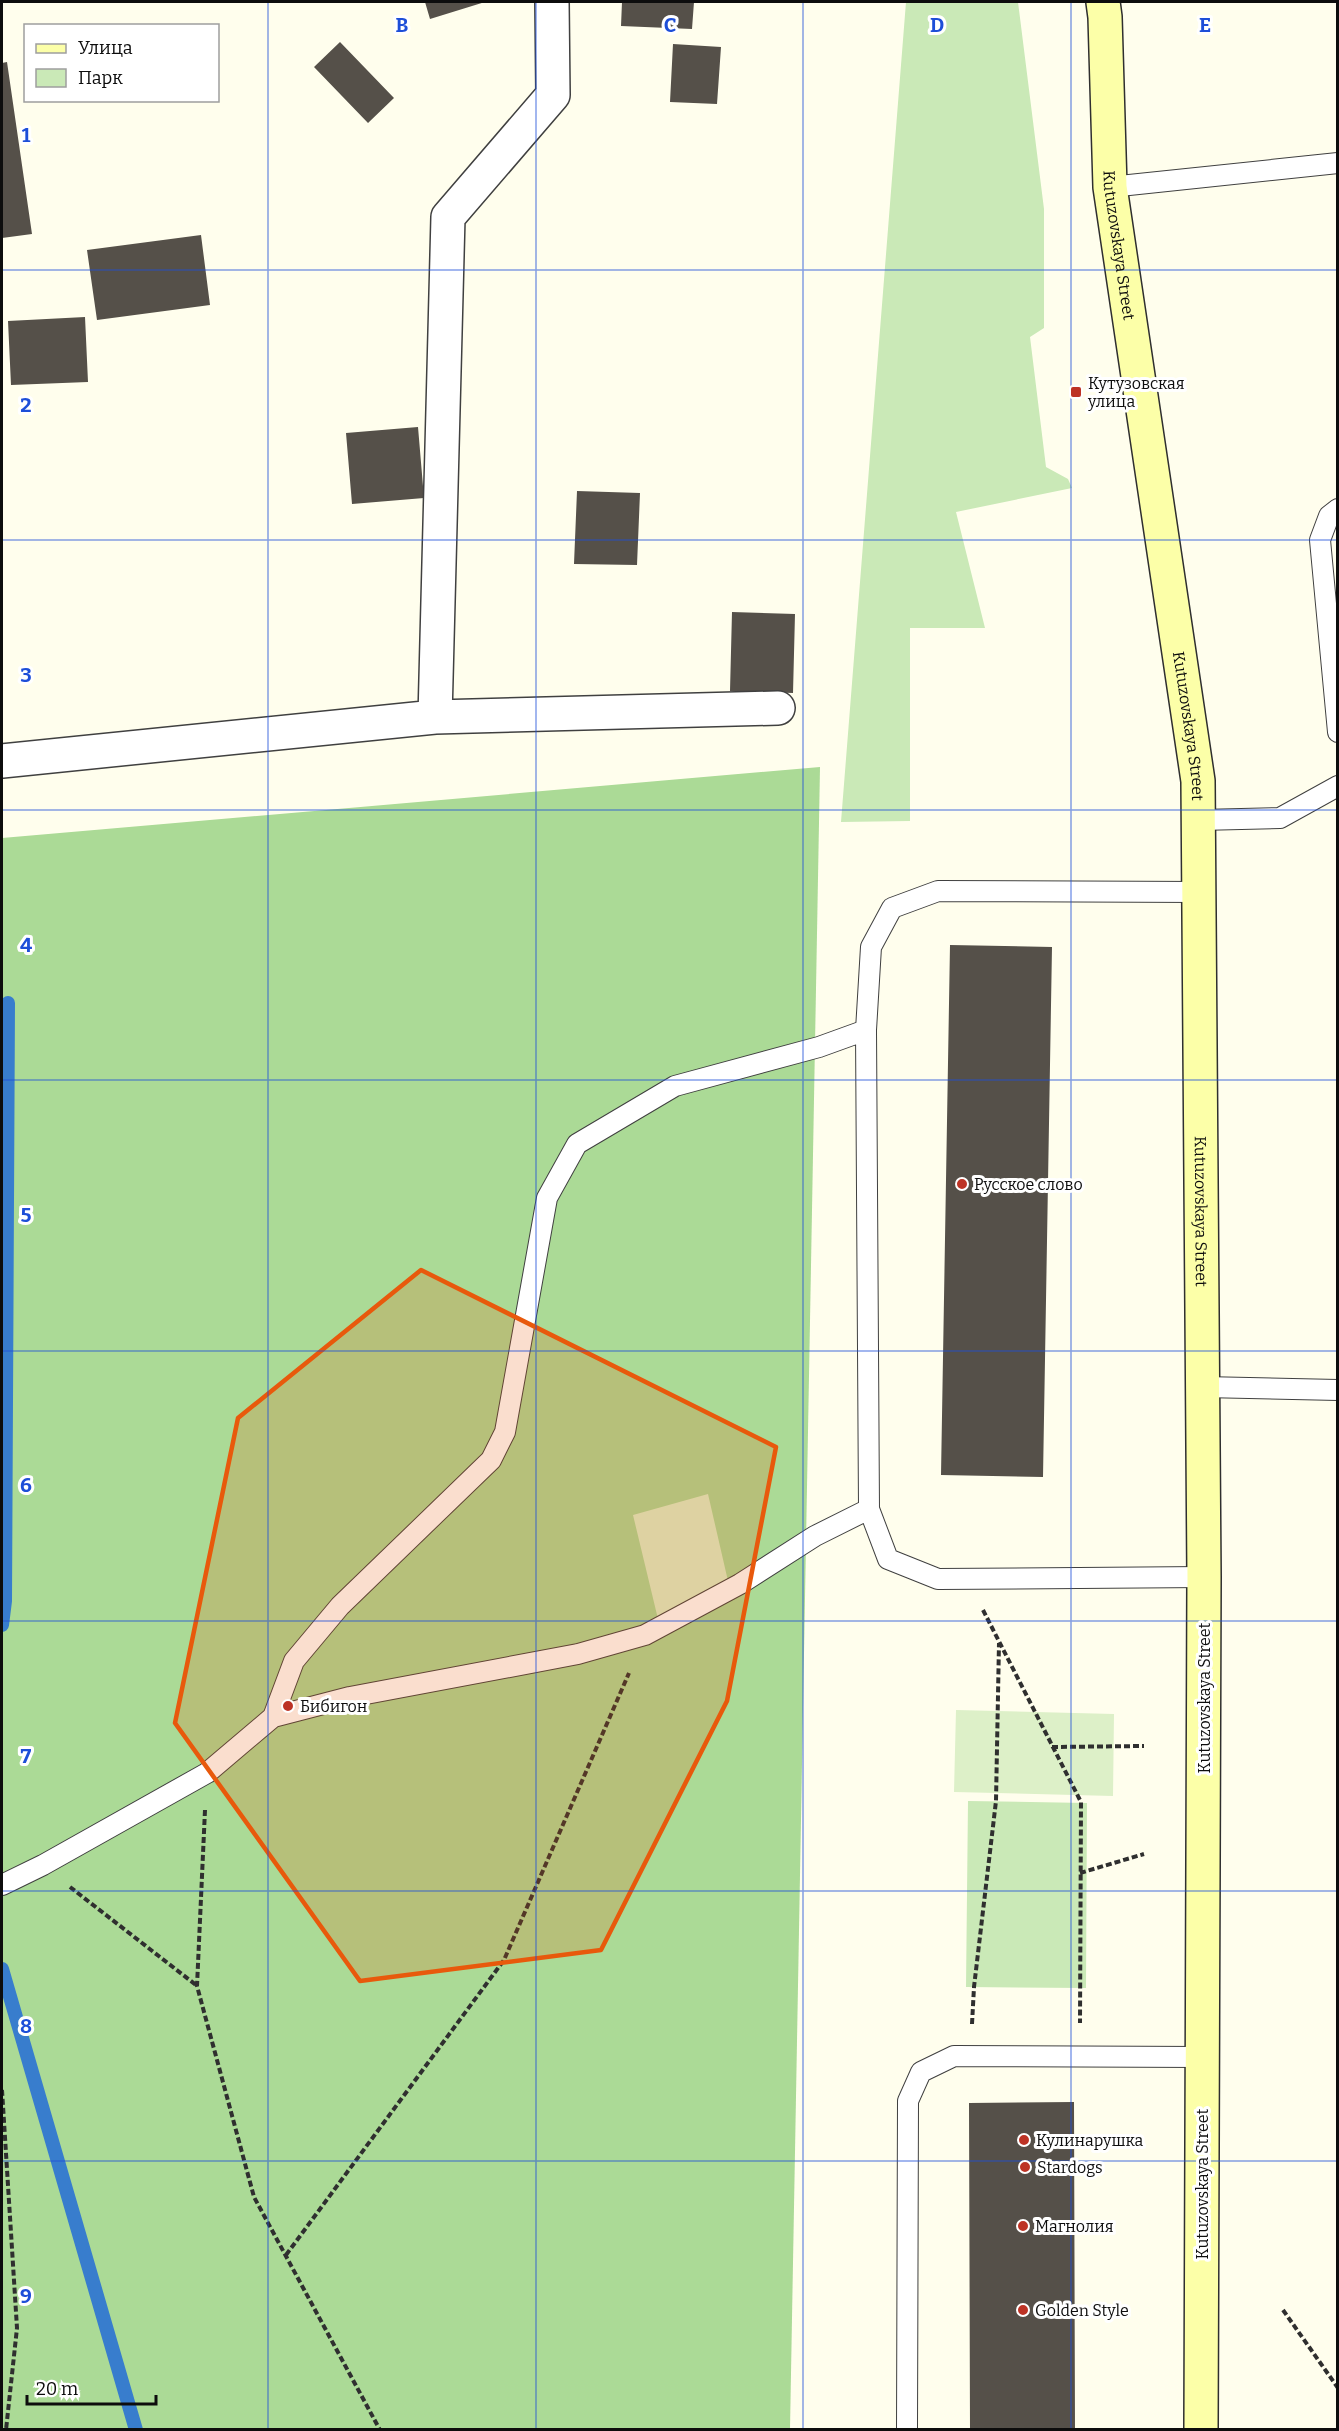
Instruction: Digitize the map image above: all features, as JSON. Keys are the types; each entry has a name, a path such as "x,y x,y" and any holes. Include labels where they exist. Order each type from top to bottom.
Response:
{"street":[{"path":"435,717 448,217 554,94 552,2"},
{"name":"Kutuzovskaya Street","path":"1103,2 1110,187 1198,781 1200,820 1204,1577 1201,2430"},
{"path":"2,761 435,717 778,708"}],"lane":[{"path":"1110,187 1338,163"},
{"path":"1338,509 1329,516 1320,540 1338,732"},
{"path":"1200,820 1280,818 1338,786"},
{"path":"1200,892 938,891 892,908 871,947 866,1030 869,1509 888,1559 938,1580 1204,1577"},
{"path":"273,1717 294,1661 340,1606 491,1460 505,1432 547,1198 577,1144 675,1086 819,1047 866,1030"},
{"path":"1203,1387 1338,1390"},
{"path":"2,1885 43,1865 207,1773 273,1717 350,1696 578,1654 645,1635 740,1584 815,1536 869,1509"},
{"path":"907,2430 908,2101 921,2072 954,2056 1202,2057"}],"path":[{"path":"968,1579 1081,1802 1080,2057"},
{"path":"286,2255 504,1960 645,1635"},
{"path":"974,1987 996,1801 999,1642"},
{"path":"1052,1747 1144,1746"},
{"path":"207,1773 197,1986 254,2197 380,2430"},
{"path":"1080,1873 1144,1854"},
{"path":"43,1865 197,1986"},
{"path":"2,2090 17,2328 6,2430"},
{"path":"1283,2310 1338,2388"}],"highlighted area":[{"path":"421,1270 776,1447 727,1701 601,1950 360,1981 175,1723 238,1418"}],"green space":[{"path":"906,2 1018,2 1044,209 1044,328 1030,337 1046,467 1068,479 1072,488 956,512 985,628 910,628 910,821 841,822"},
{"path":"820,767 790,2429 2,2430 2,838"},
{"path":"708,1494 728,1581 658,1619 633,1515"},
{"path":"956,1710 1114,1714 1113,1796 954,1792"},
{"path":"968,1801 1087,1803 1086,1988 966,1987"}],"building":[{"path":"425,2 485,2 430,19"},
{"path":"622,2 694,2 692,29 621,26"},
{"path":"340,42 394,98 368,123 314,67"},
{"path":"673,44 721,47 717,104 670,102"},
{"path":"7,62 32,234 2,238 2,63"},
{"path":"201,235 210,305 97,320 87,250"},
{"path":"85,317 88,382 11,385 8,321"},
{"path":"418,427 424,498 352,504 346,433"},
{"path":"577,491 640,493 637,565 574,564"},
{"path":"732,612 795,614 793,693 730,691"},
{"path":"950,945 1052,947 1043,1477 941,1475"},
{"path":"1074,2102 1075,2430 970,2430 969,2103"}],"waterway":[{"path":"2,1625 5,1601 8,1003"},
{"path":"2,1969 136,2430"}],"place":[{"name":"Кутузовская улица","path":"1076,392"},
{"name":"Русское слово","path":"962,1184"},
{"name":"Бибигон","path":"288,1706"},
{"name":"Кулинарушка","path":"1024,2140"},
{"name":"Stardogs","path":"1025,2167"},
{"name":"Магнолия","path":"1023,2226"},
{"name":"Golden Style","path":"1023,2310"}]}
